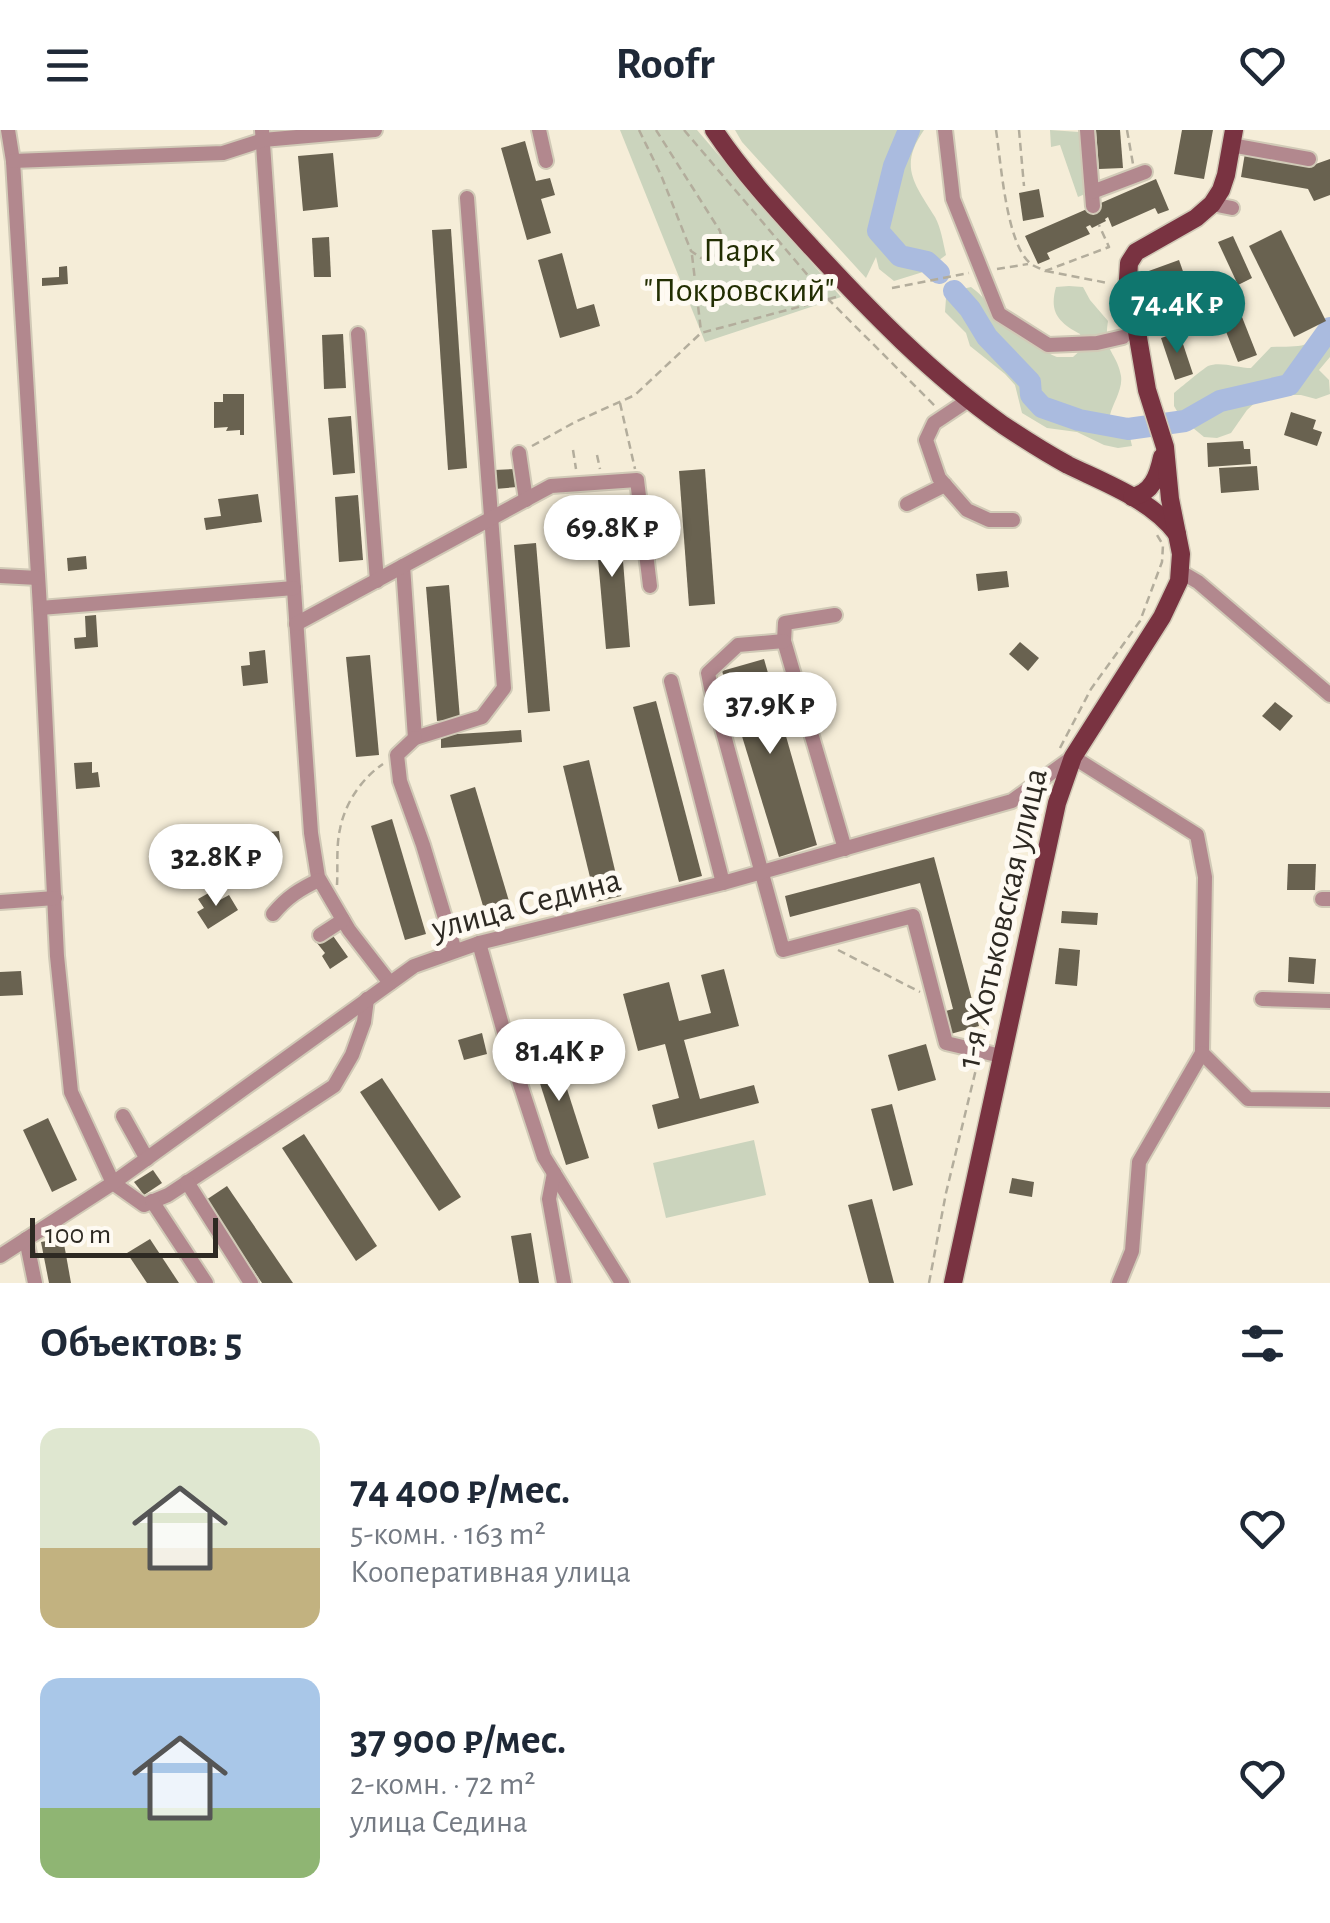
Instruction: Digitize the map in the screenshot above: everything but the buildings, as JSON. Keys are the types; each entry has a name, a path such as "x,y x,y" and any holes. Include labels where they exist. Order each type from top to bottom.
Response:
{"main road":[{"path":"714,130 778,210 855,294 970,400 1031,443 1132,497 1178,534"},
{"path":"1212,204 1221,190 1237,138"},
{"name":"1-я Хотьковская улица","path":"953,1283 1057,804 1072,757 1162,617 1181,572 1165,448 1148,396 1128,279 1129,264 1136,252 1196,218 1212,204"},
{"path":"1132,497 1150,488 1165,448"}],"street":[{"path":"8,130 40,608 56,956 71,1092 114,1183 144,1205 168,1195 334,1086 352,1055 364,1022 366,1000"},
{"path":"12,161 224,153 262,135 375,130"},
{"path":"539,130 546,161"},
{"path":"945,130 953,199 999,314 1048,345 1097,343 1123,337"},
{"path":"1087,130 1093,199 1140,173"},
{"path":"262,135 311,833 320,880 390,983"},
{"path":"1237,138 1309,159"},
{"path":"455,952 400,781 397,755 416,738 482,717 504,688 467,198"},
{"path":"1212,204 1232,208"},
{"path":"358,334 377,580"},
{"path":"970,400 934,423 926,440 938,478 967,510 989,520 1014,520"},
{"path":"519,453 526,500"},
{"path":"296,624 552,486 637,480 650,586"},
{"path":"907,504 945,485"},
{"path":"403,566 416,738"},
{"path":"1181,572 1198,582 1330,695"},
{"path":"0,576 38,578"},
{"path":"40,608 294,588"},
{"path":"835,615 785,622 784,641 845,849"},
{"path":"784,641 738,645 708,673 783,950 913,916 946,1044 1001,1056"},
{"path":"671,680 723,883"},
{"path":"1072,757 1197,835 1205,876 1202,1053 1140,1162 1132,1251 1118,1283"},
{"name":"улица Седина","path":"0,1256 114,1183 414,966 480,943 723,883 1012,801 1072,757"},
{"path":"273,914 284,900 320,880"},
{"path":"0,902 56,898"},
{"path":"320,935 340,914"},
{"path":"480,943 544,1157 622,1283"},
{"path":"1262,999 1330,1000"},
{"path":"1202,1053 1248,1099 1330,1100"},
{"path":"123,1116 147,1158"},
{"path":"554,1173 549,1198 564,1283"},
{"path":"186,1182 251,1283"},
{"path":"152,1201 206,1283"},
{"path":"26,1240 35,1283"}],"path":[{"path":"640,130 691,251 701,332"},
{"path":"656,130 723,238 718,255 701,258 691,251"},
{"path":"684,130 828,300 945,416"},
{"path":"996,130 1017,246 1030,263 1045,271 1108,283"},
{"path":"1019,130 1024,186"},
{"path":"1127,130 1140,173"},
{"path":"1045,271 1109,247 1099,225"},
{"path":"892,288 1030,263"},
{"path":"519,453 574,422 635,395 701,332 836,297"},
{"path":"620,402 637,480"},
{"path":"573,450 579,484"},
{"path":"340,914 339,830 351,798 370,772 397,755"},
{"path":"819,941 935,1000"}],"green space":[{"name":"Парк \"Покровский\"","path":"620,130 697,130 841,297 705,342"},
{"path":"735,130 924,130 912,155 912,175 937,221 946,255 923,272 894,281 879,269 876,257 866,278"},
{"path":"1050,130 1079,132 1085,194 1078,197 1060,145 1051,147"},
{"path":"971,287 1016,333 1057,357 1073,357 1083,348 1080,334 1061,320 1054,303 1056,287 1083,287 1108,321 1107,340 1121,381 1110,415 1130,437 1132,446 1118,448 1077,432 1047,428 1022,413 1015,385 970,346 966,333 945,312 946,298"},
{"path":"1330,321 1330,357 1319,370 1329,380 1330,394 1316,399 1271,395 1258,400 1231,433 1217,438 1204,437 1181,418 1174,406 1174,393 1208,366 1251,368 1271,347 1311,342"},
{"path":"754,1140 766,1195 666,1218 653,1163"}],"waterway":[{"path":"909,130 894,166 878,231 900,256 927,262 939,273"},
{"path":"954,291 987,337 1030,382 1031,395 1042,407 1079,420 1128,429 1185,421 1220,401 1289,385 1330,328"}]}
